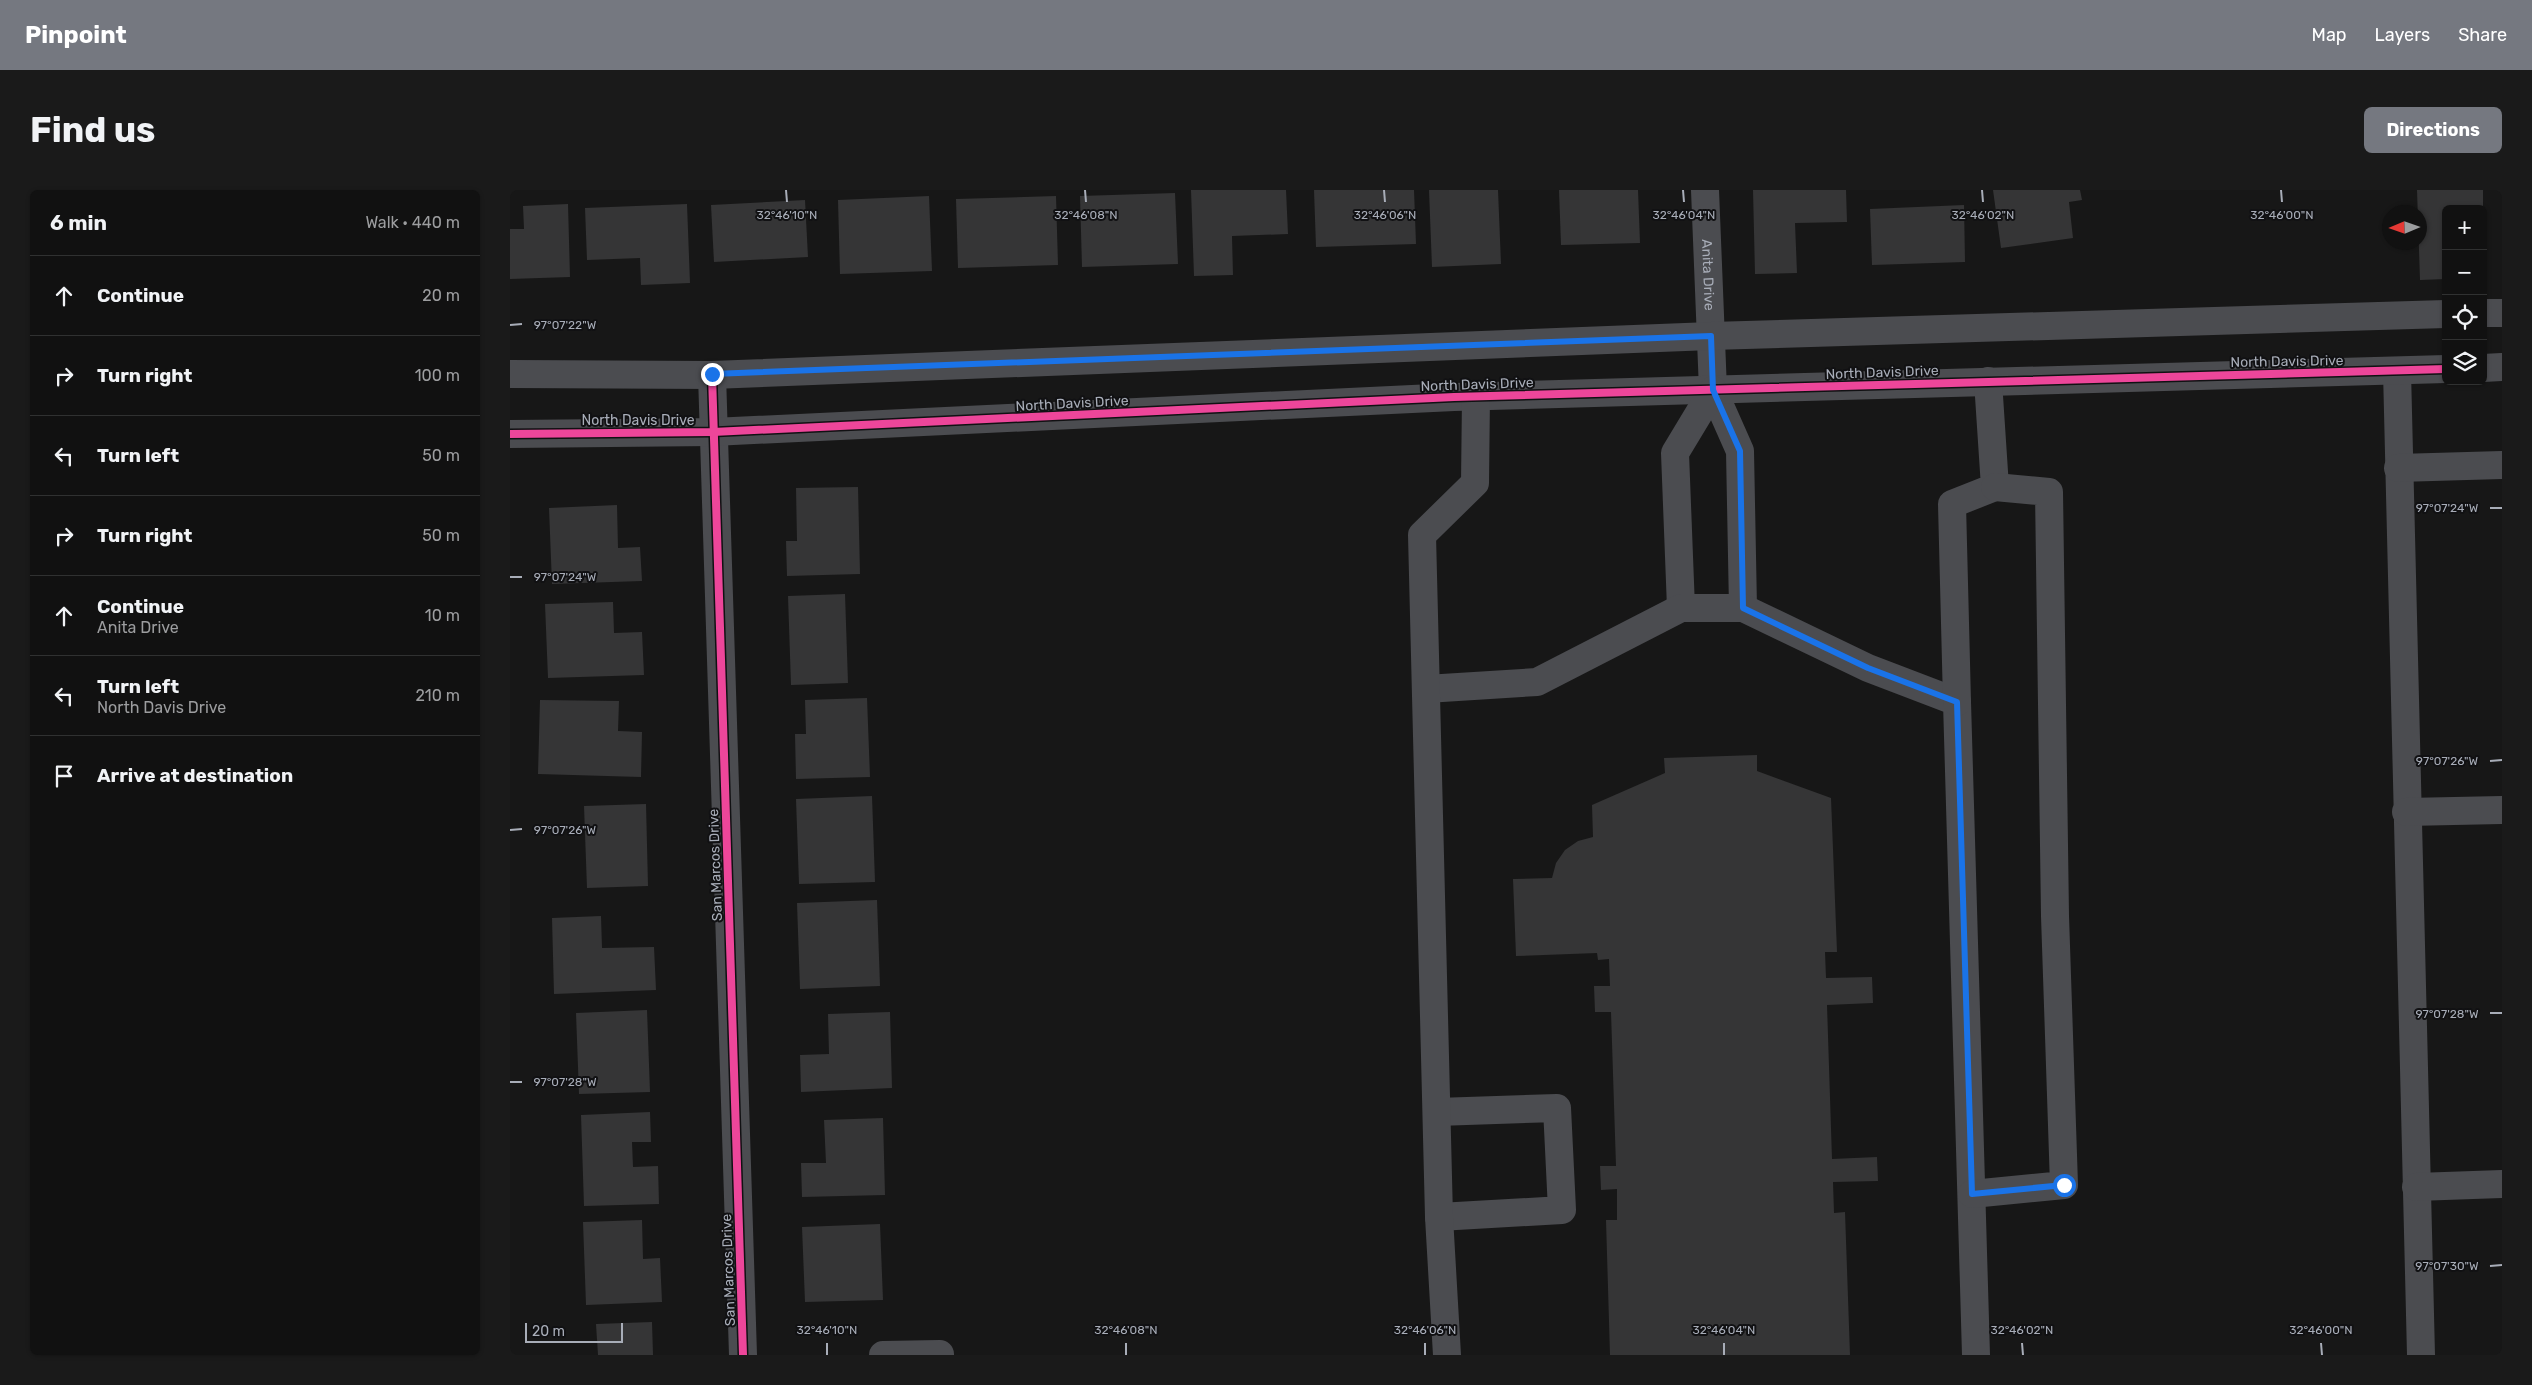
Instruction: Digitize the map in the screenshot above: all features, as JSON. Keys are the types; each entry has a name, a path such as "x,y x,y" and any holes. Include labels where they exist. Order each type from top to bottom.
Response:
{"street":[{"name":"Anita Drive","path":"1705,190 1713,390"},
{"path":"2487,313 2502,312"},
{"path":"510,374 712,374 1711,336 2442,314"},
{"path":"2487,368 2502,367"},
{"name":"North Davis Drive","path":"510,434 713,432 1476,396 2442,369"},
{"path":"2397,371 2406,812 2421,1355"},
{"name":"San Marcos Drive","path":"712,374 743,1355"},
{"path":"1988,381 1995,488"},
{"path":"1680,608 1675,453 1713,390"},
{"path":"1713,390 1740,451 1743,608"},
{"path":"1447,1355 1439,1217 1422,535 1476,483 1476,396"},
{"path":"2398,468 2502,465"},
{"path":"1972,1194 2064,1185 2055,916 2049,492 1995,488 1952,504 1976,1355"},
{"path":"1426,689 1537,682 1680,608 1743,608 1868,668 1957,702"},
{"path":"2406,812 2502,810"},
{"path":"1437,1112 1557,1108 1562,1210 1439,1217"},
{"path":"2416,1187 2502,1184"},
{"path":"883,1355 940,1354"}],"building":[{"path":"1191,190 1286,190 1288,234 1232,236 1233,275 1194,276"},
{"path":"1314,190 1414,190 1416,244 1316,247"},
{"path":"1429,190 1498,190 1501,264 1432,267"},
{"path":"1559,190 1638,190 1640,243 1561,245"},
{"path":"1753,190 1846,190 1847,222 1795,223 1797,273 1755,274"},
{"path":"1993,190 2080,190 2082,200 2069,202 2073,238 2001,248"},
{"path":"2417,190 2483,190 2483,205 2442,205 2442,279 2420,280 2419,250 2427,250 2427,205 2418,205"},
{"path":"1175,193 1178,264 1082,267 1080,196"},
{"path":"929,196 932,271 840,274 838,200"},
{"path":"1056,196 1058,265 958,268 956,199"},
{"path":"805,200 808,257 714,262 711,205"},
{"path":"568,204 570,277 510,279 510,229 524,229 523,206"},
{"path":"687,204 690,283 641,285 640,258 587,260 585,208"},
{"path":"1964,205 1965,262 1872,265 1870,209"},
{"path":"858,487 860,574 787,576 786,541 797,541 796,488"},
{"path":"617,505 618,548 640,547 642,581 552,584 549,508"},
{"path":"845,594 848,683 791,685 788,596"},
{"path":"613,602 614,633 642,632 644,675 548,678 545,604"},
{"path":"867,698 870,777 796,779 795,734 806,734 805,700"},
{"path":"540,700 619,701 618,731 642,732 641,777 538,774"},
{"path":"1757,755 1757,771 1831,798 1837,952 1825,952 1826,978 1872,977 1873,1003 1827,1005 1832,1159 1877,1157 1878,1181 1833,1182 1834,1213 1845,1212 1850,1355 1610,1355 1606,1220 1617,1220 1617,1189 1601,1190 1600,1166 1616,1166 1611,1012 1595,1012 1594,986 1610,986 1609,959 1598,960 1597,953 1516,956 1513,879 1552,878 1556,863 1565,850 1578,841 1593,837 1592,805 1665,773 1664,758"},
{"path":"872,796 875,882 799,884 796,799"},
{"path":"646,804 648,886 587,888 584,806"},
{"path":"877,900 880,986 800,989 797,903"},
{"path":"601,916 602,948 654,947 656,990 554,994 552,918"},
{"path":"647,1010 650,1092 579,1094 576,1013"},
{"path":"890,1012 892,1088 801,1092 800,1055 829,1054 828,1014"},
{"path":"650,1112 651,1142 632,1142 633,1167 658,1166 659,1204 584,1206 581,1115"},
{"path":"883,1118 885,1195 802,1197 801,1163 826,1163 824,1120"},
{"path":"642,1220 643,1259 660,1258 662,1302 586,1305 583,1222"},
{"path":"880,1224 883,1300 805,1302 802,1227"},
{"path":"652,1322 653,1355 598,1355 596,1324"}],"cycle path":[{"path":"510,434 713,432 1454,397 2442,369"},
{"path":"712,375 743,1355"}],"route":[{"path":"712,374 1711,336 1713,390 1740,451 1743,608 1868,668 1957,702 1972,1194 2064,1185"}]}
